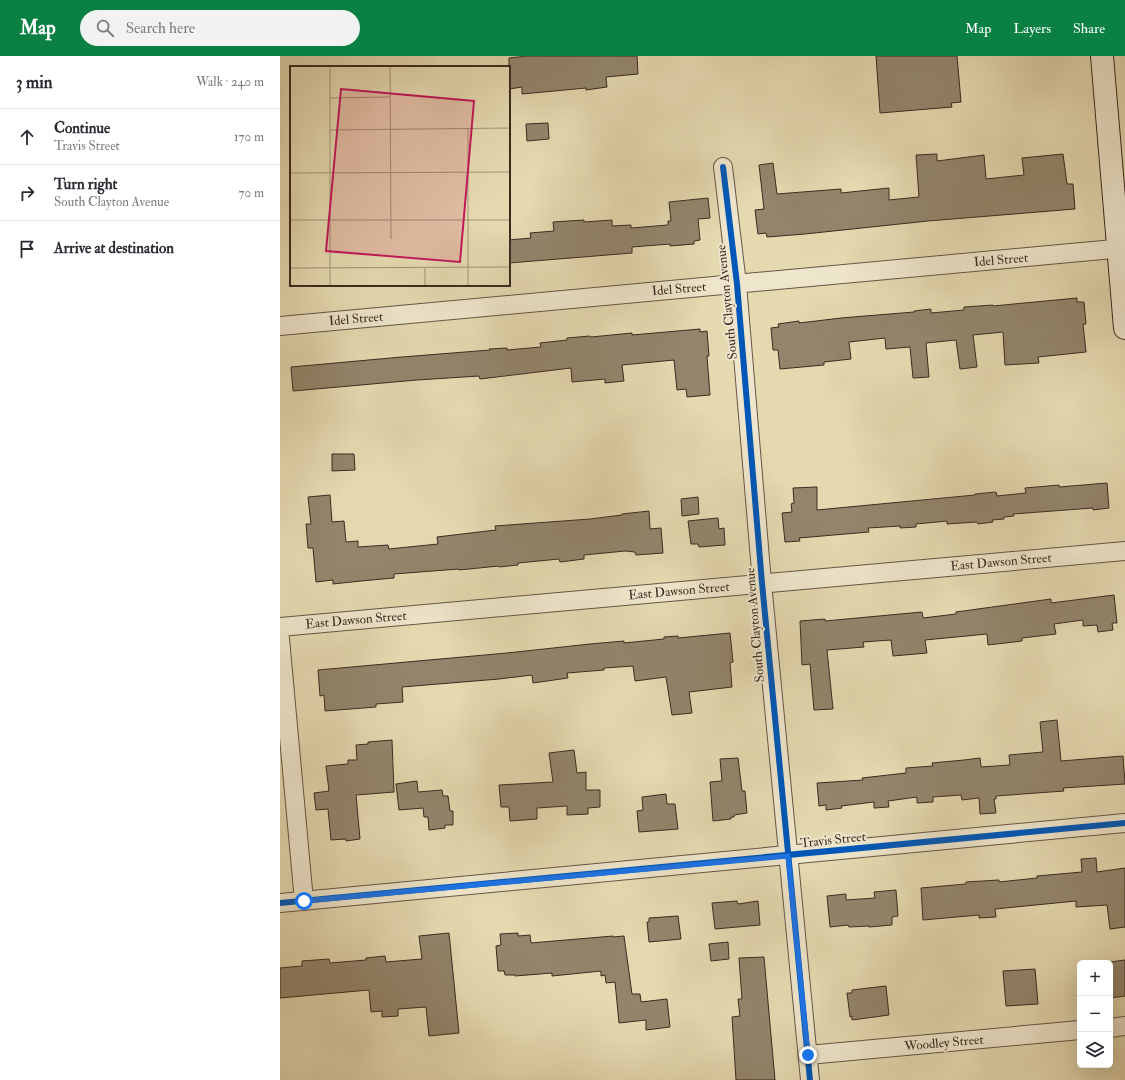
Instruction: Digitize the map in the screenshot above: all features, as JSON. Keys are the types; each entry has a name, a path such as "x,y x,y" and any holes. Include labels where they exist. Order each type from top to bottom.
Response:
{"street":[{"path":"1102,56 1122,249 1125,328"},
{"name":"South Clayton Avenue","path":"723,167 737,284 762,583 810,1080"},
{"name":"Idel Street","path":"280,326 1122,249"},
{"name":"East Dawson Street","path":"280,628 1125,551"},
{"path":"280,639 304,901"},
{"name":"Travis Street","path":"280,903 1125,823"},
{"path":"1113,1028 1125,1026"},
{"name":"Woodley Street","path":"808,1055 1077,1030"}],"building":[{"path":"527,56 637,56 638,74 606,77 607,87 586,90 586,88 522,94 522,87 510,89 509,58"},
{"path":"876,56 957,56 961,102 951,103 952,107 880,113"},
{"path":"548,123 549,139 527,141 526,124"},
{"path":"937,154 937,161 984,155 986,179 1024,175 1022,158 1063,154 1067,184 1073,184 1075,209 928,221 767,237 766,233 758,234 755,210 764,209 759,165 773,163 777,194 841,189 841,193 889,188 889,200 919,197 916,155"},
{"path":"708,198 710,218 698,219 700,240 694,241 694,244 632,247 632,253 510,263 510,240 531,238 530,233 554,231 553,222 612,220 612,226 631,225 631,228 668,225 668,221 671,221 669,202"},
{"path":"1077,298 1077,302 1084,302 1086,324 1083,324 1086,352 1038,357 1039,363 1005,365 1003,332 973,335 977,367 960,369 956,340 926,343 929,377 913,378 910,347 886,349 885,338 849,342 851,359 824,362 824,365 780,369 778,350 773,350 771,328 779,327 778,324 914,312 931,309 931,313 964,310 964,307 993,306"},
{"path":"700,329 700,332 707,331 710,395 687,397 686,389 677,390 674,360 622,365 624,381 605,383 605,379 572,382 571,368 480,379 479,376 293,391 291,367 490,350 489,349 507,348 507,350 541,347 540,343 567,340 567,338 632,333 632,335"},
{"path":"332,454 354,454 355,470 332,471"},
{"path":"1107,483 1109,508 1013,514 1014,516 1004,517 1004,519 992,520 993,522 978,524 977,522 947,524 947,521 916,524 916,527 900,528 900,526 868,528 869,532 799,538 800,541 785,542 782,513 792,512 791,504 794,503 793,488 817,487 817,510 996,492 997,496 1026,493 1025,488"},
{"path":"330,495 332,522 344,521 346,542 358,541 358,547 388,545 389,549 438,544 437,537 496,530 495,526 590,519 649,511 650,529 661,528 663,553 636,555 635,552 625,551 584,555 584,559 560,562 559,559 518,563 518,565 499,567 394,574 394,578 333,584 333,580 316,582 313,548 308,548 306,524 311,524 308,497"},
{"path":"698,497 699,514 682,516 681,499"},
{"path":"718,518 719,529 724,528 725,545 699,547 698,544 691,544 688,521"},
{"path":"1114,595 1117,623 1112,623 1113,630 1098,632 1097,625 1083,626 1083,620 1054,624 1056,634 1022,638 1022,641 988,645 987,634 925,640 927,653 893,656 891,640 863,642 864,647 827,650 833,709 814,710 810,664 802,665 800,621 825,619 825,621 922,612 923,618 1051,599 1051,603"},
{"path":"730,633 733,662 730,663 732,687 689,692 692,713 672,715 666,677 635,681 633,666 567,673 568,678 533,683 532,675 402,687 403,702 376,704 376,707 325,711 324,695 320,696 318,670 624,641 624,643 664,639 664,637 678,636 678,638"},
{"path":"1057,720 1061,761 1123,756 1125,784 1063,788 1064,791 996,796 996,799 994,799 996,813 980,814 979,798 962,800 961,795 933,797 933,802 917,803 917,797 888,801 889,807 874,808 874,802 841,806 842,808 826,810 826,805 819,806 817,783 863,780 862,778 906,773 906,768 933,766 932,763 980,758 981,767 1010,765 1009,755 1043,752 1040,722"},
{"path":"392,740 394,792 356,795 360,839 346,841 346,839 331,840 328,809 316,810 314,793 329,791 326,766 348,764 348,760 357,760 356,745 368,744 368,742"},
{"path":"574,750 577,773 586,772 586,790 600,790 600,807 588,808 588,814 567,815 567,806 537,808 537,819 510,821 509,807 501,807 499,785 553,782 549,753"},
{"path":"738,758 742,791 745,791 747,813 734,815 731,819 713,821 710,782 722,781 720,759"},
{"path":"417,781 418,792 442,790 443,796 448,796 450,811 453,811 453,825 445,825 445,828 429,830 428,817 424,817 423,808 399,810 396,784"},
{"path":"666,794 667,804 675,804 678,829 639,832 637,811 643,810 642,797"},
{"path":"1096,858 1097,872 1125,868 1125,927 1110,929 1107,905 1076,907 1076,901 995,909 996,917 979,918 979,915 923,920 921,888 966,884 966,882 999,880 999,882 1037,878 1037,876 1082,872 1081,859"},
{"path":"896,890 898,916 892,917 892,925 849,927 848,925 830,927 827,896 846,894 846,900 875,898 874,892"},
{"path":"737,901 738,904 758,901 760,925 715,929 712,903"},
{"path":"678,916 681,939 649,942 647,922 649,922 649,918"},
{"path":"449,933 459,1033 429,1036 426,1007 398,1009 398,1016 382,1017 382,1011 371,1012 369,990 280,998 280,968 302,966 302,961 329,959 330,963 366,960 366,958 385,956 386,962 422,959 419,936"},
{"path":"518,933 518,936 530,935 531,943 624,936 632,994 640,994 641,1002 667,999 670,1027 646,1030 646,1020 619,1023 615,982 606,983 605,975 601,976 601,971 552,976 552,973 515,976 505,975 504,971 498,971 496,946 501,945 500,934"},
{"path":"728,942 729,959 711,961 709,944"},
{"path":"764,957 775,1080 736,1080 732,1017 740,1016 738,999 742,999 739,958"},
{"path":"1125,960 1125,996 1113,998 1113,962"},
{"path":"1035,969 1038,1004 1006,1006 1003,971"},
{"path":"886,986 889,1015 852,1020 852,1016 850,1017 847,993 852,993 852,990"}],"cycle path":[{"path":"723,167 737,284 762,583 810,1080"},
{"path":"280,903 1125,823"}],"route":[{"path":"304,901 788,856 808,1055"}]}
